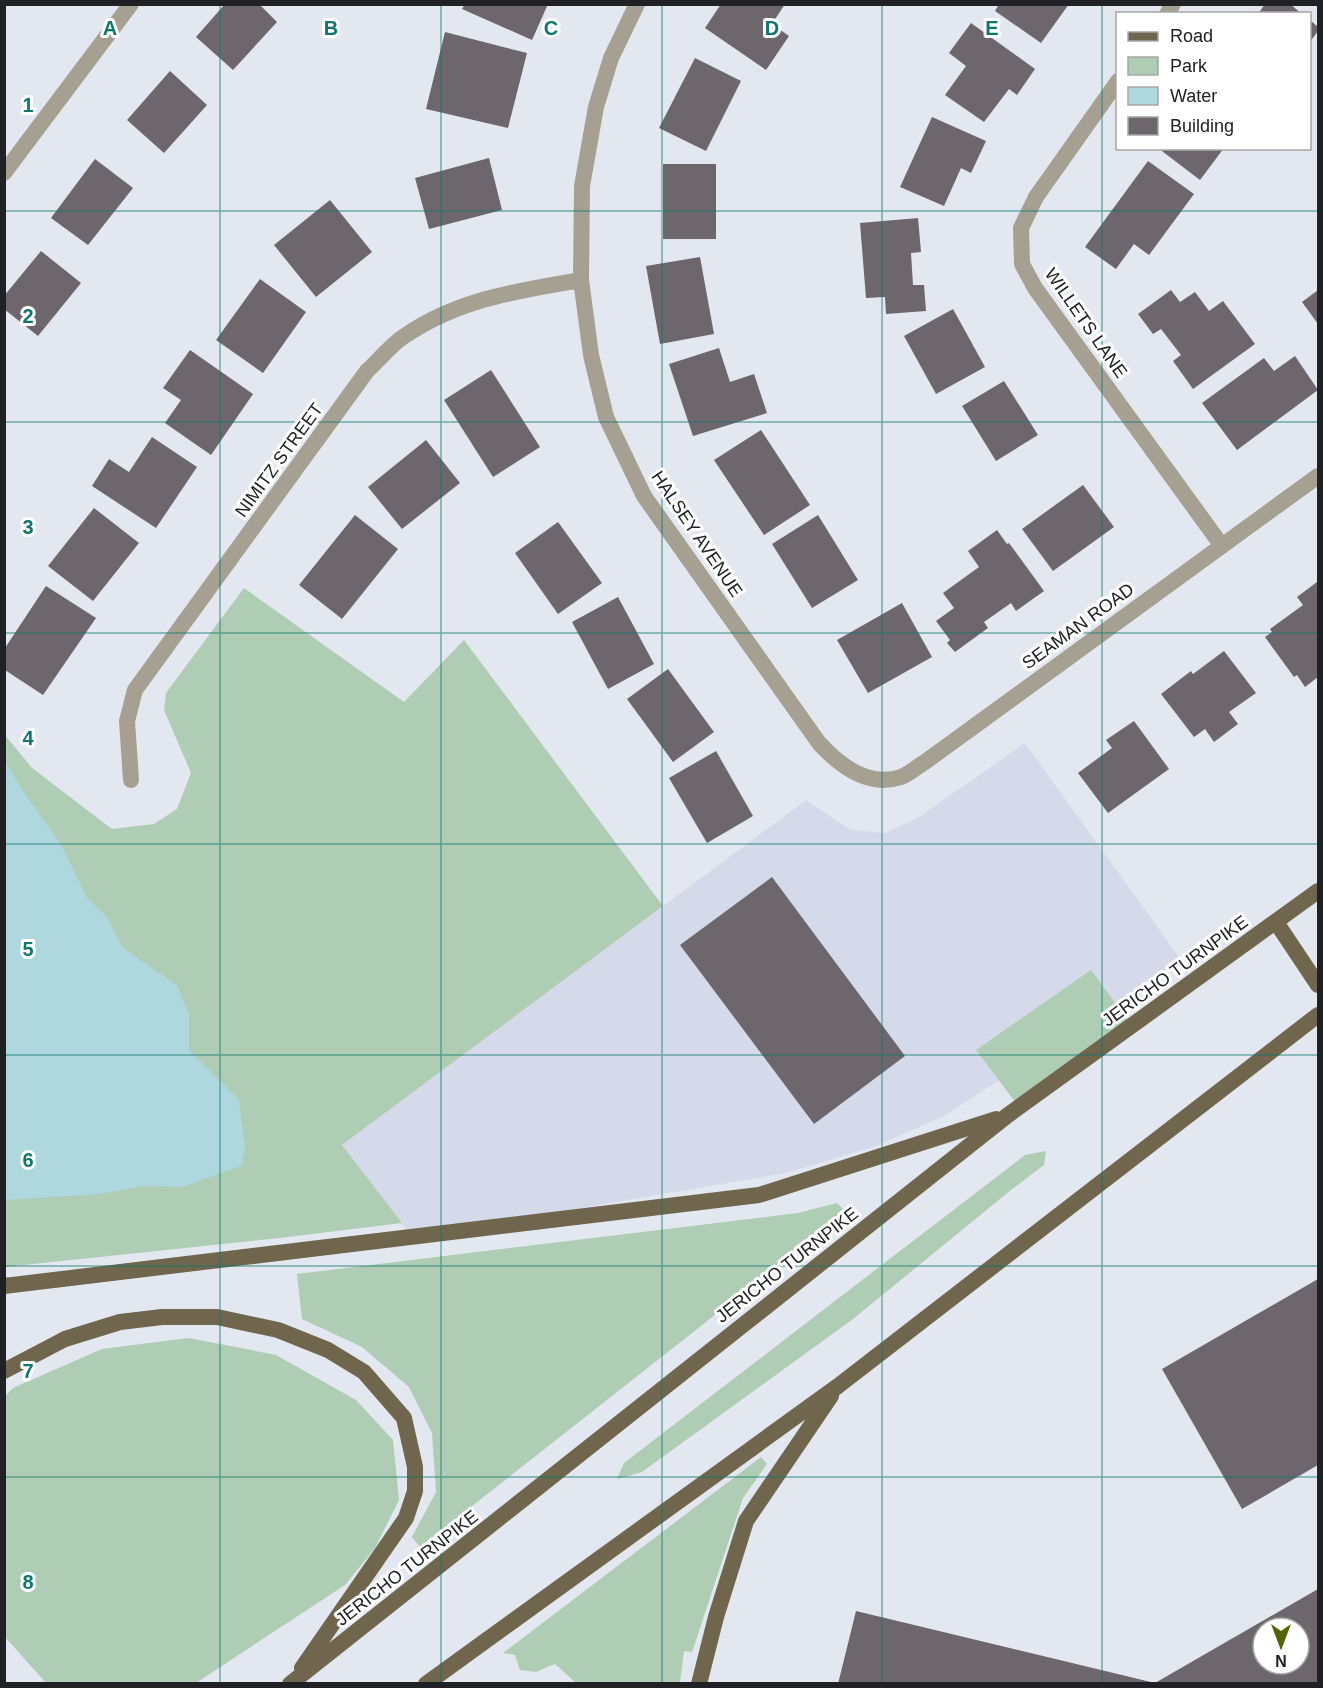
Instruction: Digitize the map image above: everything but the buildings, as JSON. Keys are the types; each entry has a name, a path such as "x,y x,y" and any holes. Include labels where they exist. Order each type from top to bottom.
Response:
{"main road":[{"name":"JERICHO TURNPIKE","path":"291,1683 1008,1115 1318,891"},
{"path":"1276,922 1318,985"},
{"path":"426,1683 838,1386 1318,1015"},
{"path":"4,1286 759,1195 1008,1115"},
{"path":"4,1371 65,1339 120,1322 162,1317 217,1317 278,1330 328,1350 364,1372 404,1418 415,1467 415,1491 406,1518 291,1683"},
{"path":"699,1683 716,1617 746,1521 838,1386"}],"street":[{"name":"HALSEY AVENUE","path":"637,4 611,58 596,107 582,186 581,280 591,356 606,417 644,496 819,743 834,759 852,771"},
{"path":"4,173 125,7"},
{"name":"WILLETS LANE","path":"1116,84 1036,197 1021,228 1022,264 1035,288 1222,546"},
{"name":"NIMITZ STREET","path":"131,780 127,721 135,690 367,372 401,338 442,313 505,292 581,280"},
{"name":"SEAMAN ROAD","path":"852,771 861,777 878,779 901,777 925,762 1318,476"}],"shaded area":[{"path":"1025,743 1181,960 946,1115 876,1146 786,1173 412,1237 342,1145 806,800 851,830 886,833 919,817"}],"green space":[{"path":"244,588 404,702 464,640 663,906 342,1145 402,1223 5,1267 4,734 32,768 112,829 154,824 177,809 191,773 164,710 166,693"},
{"path":"1091,970 1132,1026 1019,1107 976,1050"},
{"path":"1046,1151 1044,1165 853,1319 642,1472 617,1479 624,1463 1025,1155"},
{"path":"837,1203 844,1210 706,1322 420,1547 412,1537 436,1492 432,1433 409,1387 362,1347 302,1319 297,1274 798,1213"},
{"path":"189,1338 276,1355 356,1400 393,1440 399,1500 375,1548 345,1585 196,1683 46,1683 5,1637 5,1396 13,1388 102,1349"},
{"path":"761,1457 767,1464 743,1498 692,1652 684,1651 680,1683 576,1683 555,1664 536,1672 520,1670 515,1655 503,1653"}],"water":[{"path":"4,760 62,846 87,898 107,917 123,948 177,985 189,1015 189,1050 239,1100 245,1149 241,1166 182,1187 143,1186 100,1194 5,1200"}]}
